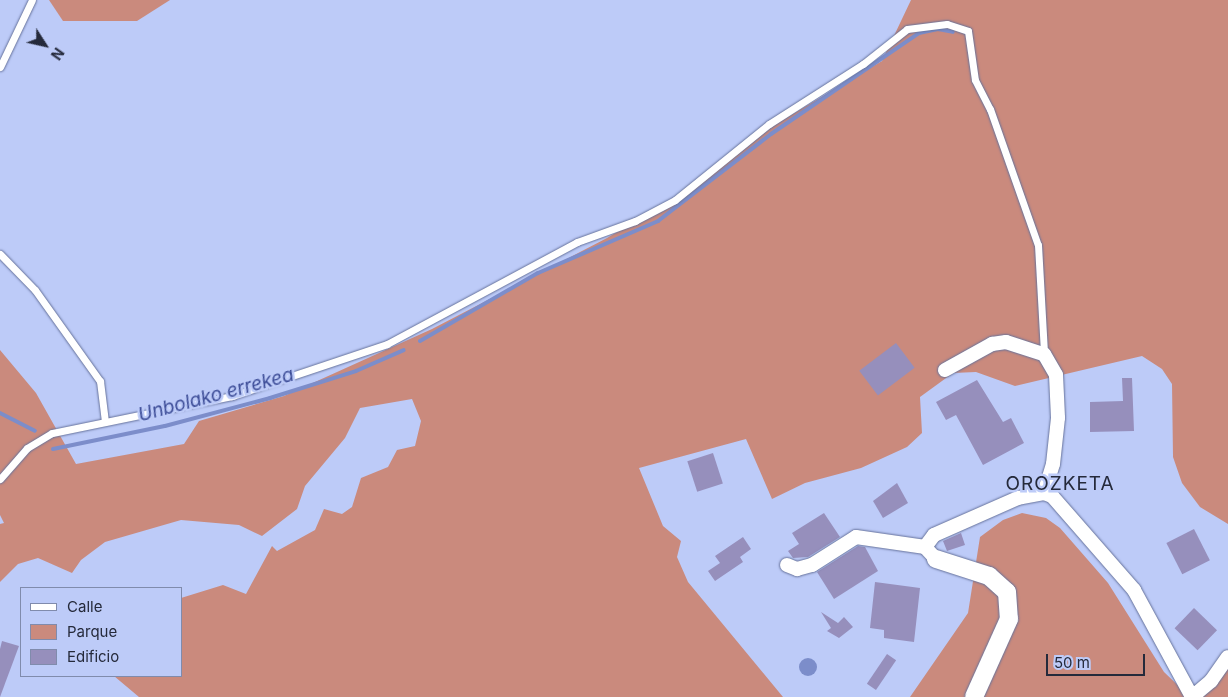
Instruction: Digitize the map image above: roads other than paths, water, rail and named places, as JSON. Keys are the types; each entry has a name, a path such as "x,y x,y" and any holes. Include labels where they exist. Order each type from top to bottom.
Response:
{"street":[{"path":"945,370 992,344 1006,342 1044,354 1056,375 1058,418 1053,464 1044,493"},
{"path":"930,553 934,535 1018,498 1044,493 1059,502 1134,590 1192,697 1211,681 1228,657"},
{"path":"788,565 797,569 812,566 856,537 930,553 989,576 1007,592 1009,619 974,697"}],"lane":[{"path":"0,67 32,0"},
{"path":"0,480 21,453 44,438 105,422 232,396 387,344 577,242 636,221 675,200 769,124 862,64 907,29 947,24 968,31 975,80 990,109 1038,244 1044,354"},
{"path":"0,254 35,290 100,381 105,422"}],"water":[{"path":"808,658 814,661 817,667 814,673 808,676 802,673 799,667 802,661"}],"waterway":[{"path":"420,341 538,273 658,221 771,134 919,33 938,29 953,32"},
{"name":"Unbolako errekea","path":"53,449 165,426 270,398 356,371 404,350"},
{"name":"Unbolako errekea","path":"0,413 35,431"}],"district":[{"name":"OROZKETA","path":"1060,484"}]}
